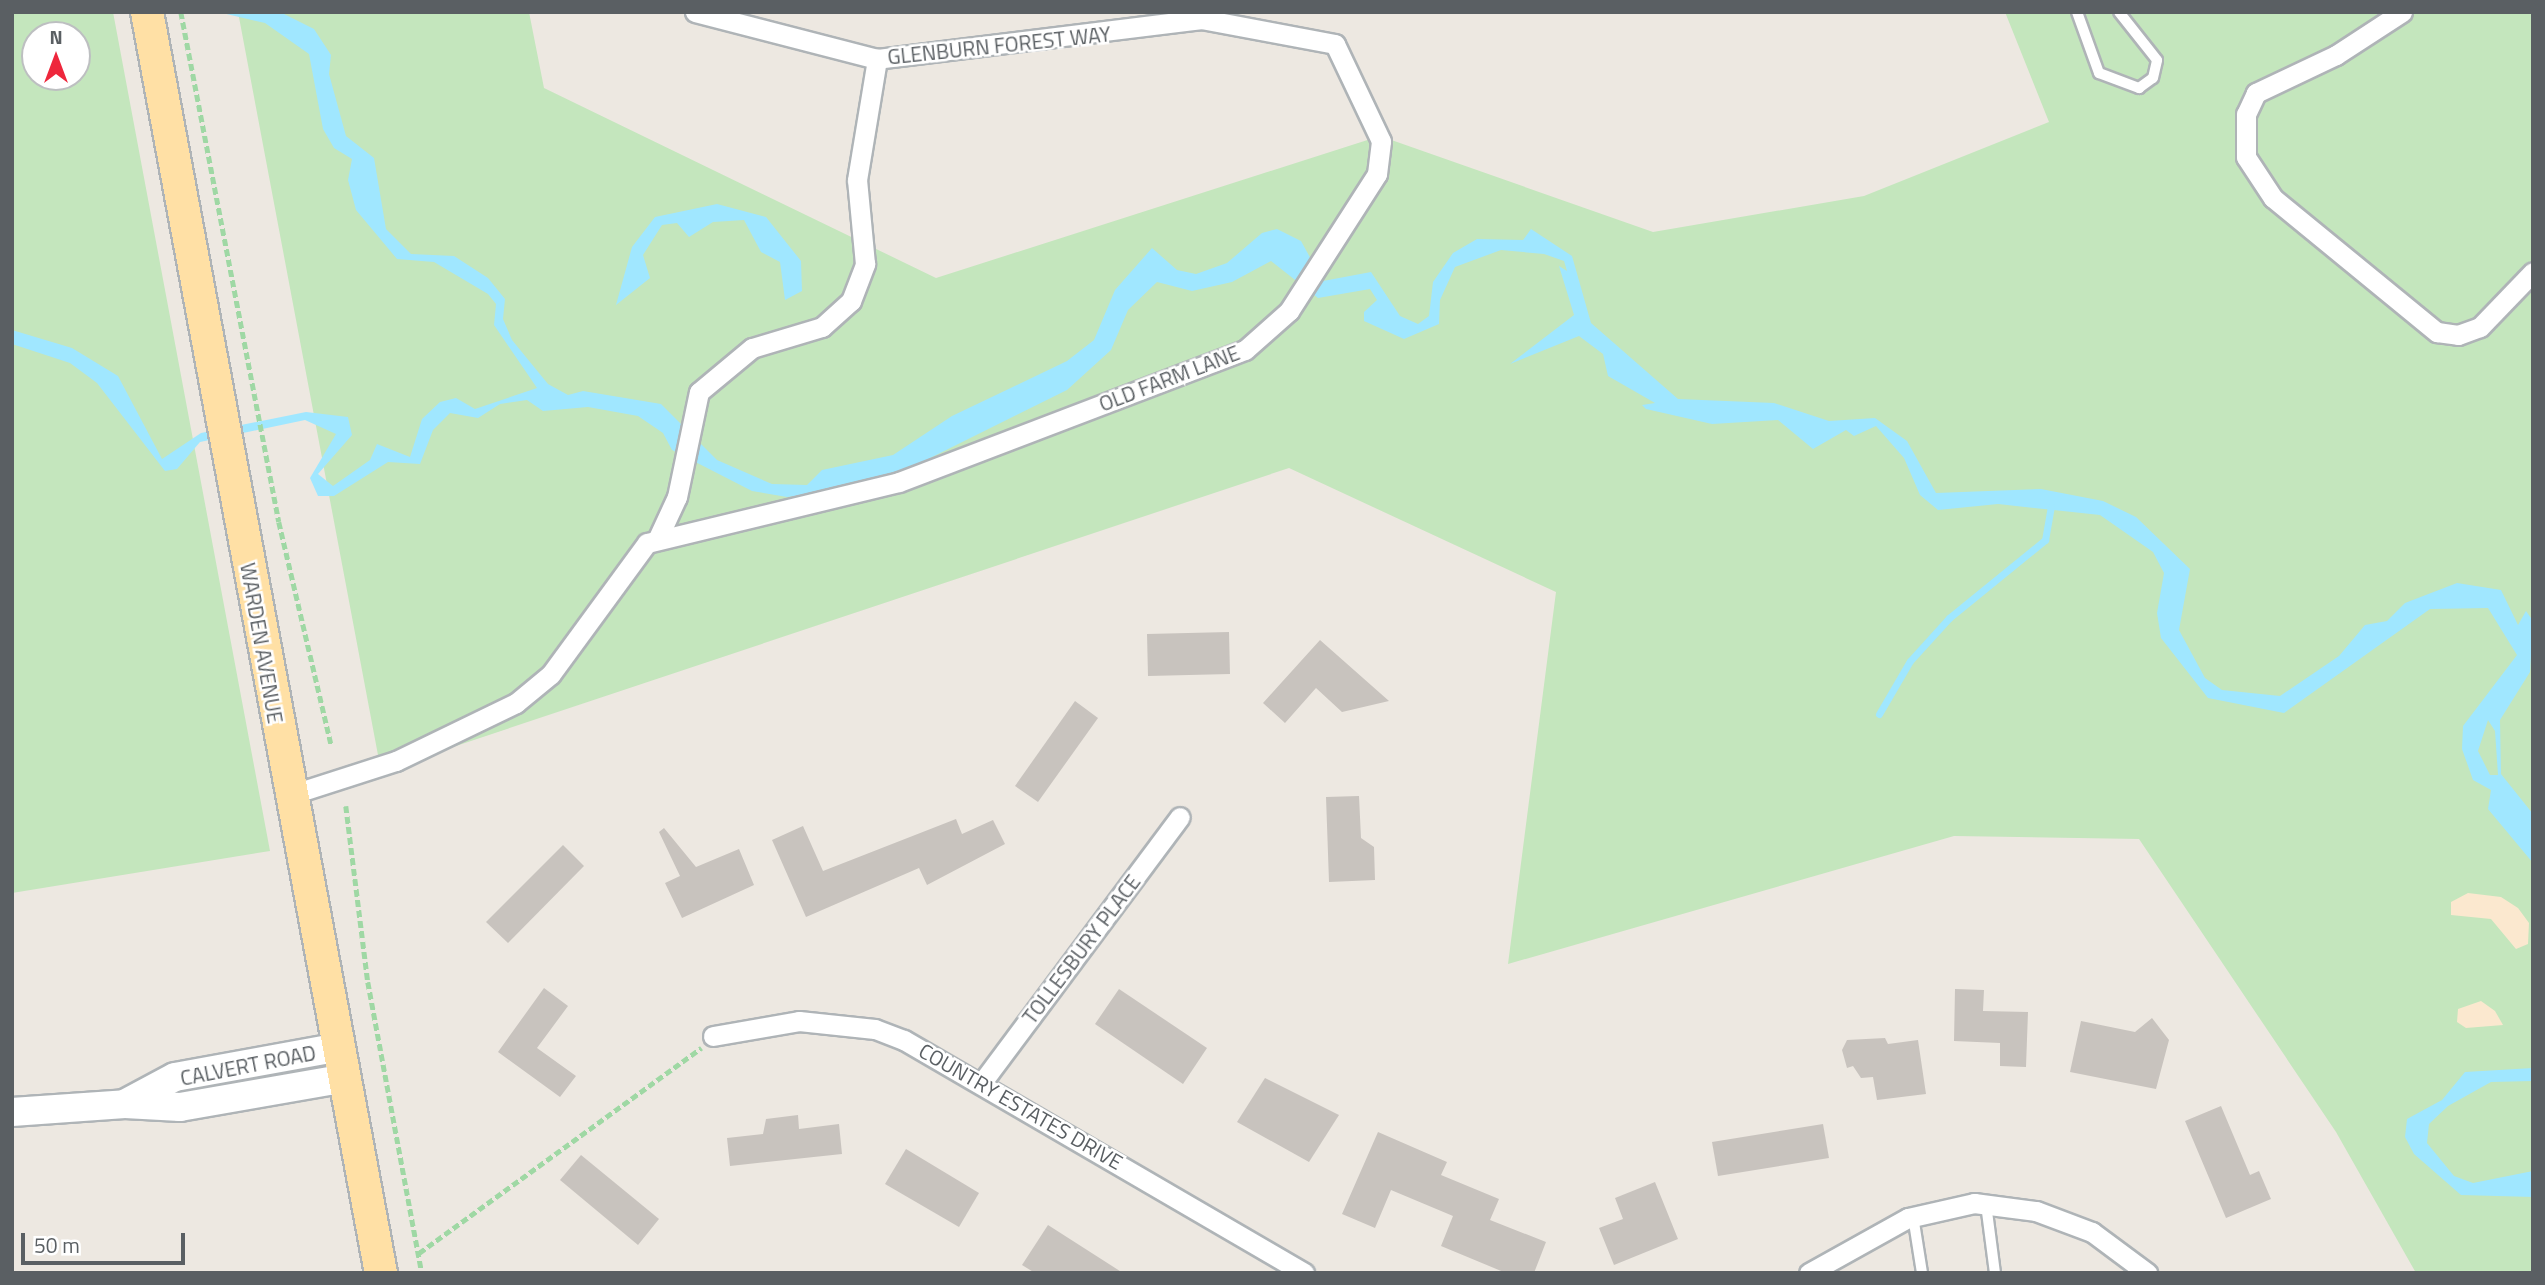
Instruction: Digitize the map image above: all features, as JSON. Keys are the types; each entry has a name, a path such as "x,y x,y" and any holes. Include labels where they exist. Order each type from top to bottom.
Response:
{"main road":[{"name":"WARDEN AVENUE","path":"147,12 335,1048 381,1273"}],"street":[{"path":"695,12 877,59"},
{"path":"2402,12 2336,55 2256,93 2246,114 2246,157 2273,198 2437,332 2458,335 2480,327 2533,272"},
{"name":"GLENBURN FOREST WAY","path":"290,795 396,761 516,703 551,674 647,542 657,540 677,497 699,392 752,348 822,327 851,301 865,264 858,180 877,59 1201,15"},
{"name":"OLD FARM LANE","path":"657,540 899,482 1245,350 1268,334 1371,188 1381,141 1335,44 1201,15"},
{"name":"TOLLESBURY PLACE","path":"983,1081 1180,817"},
{"name":"COUNTRY ESTATES DRIVE","path":"713,1036 799,1021 875,1029 983,1081 1304,1273"},
{"name":"CALVERT ROAD","path":"125,1104 175,1077 335,1048"},
{"name":"CALVERT ROAD","path":"12,1112 125,1104 180,1107 341,1079"},
{"path":"1809,1273 1913,1216 1986,1203 2036,1211 2092,1232 2147,1273"}],"lane":[{"path":"2077,12 2099,72 2122,87 2139,88 2153,78 2157,60 2119,12"},
{"path":"1986,1203 1995,1273"},
{"path":"1913,1216 1922,1273"}],"path":[{"path":"181,12 263,439 331,744"},
{"path":"346,806 368,982 422,1273"},
{"path":"419,1253 687,1062 713,1036"}],"green space":[{"path":"12,12 113,12 270,851 12,893"},
{"path":"238,12 529,12 544,88 936,278 1380,136 1653,232 1864,196 2049,122 2005,12 2533,12 2533,1273 2416,1273 2336,1132 2139,839 1954,836 1508,964 1556,592 1289,468 381,771"}],"sand":[{"path":"2468,893 2501,897 2518,908 2529,923 2528,944 2516,949 2491,919 2451,915 2451,902"},
{"path":"2481,1001 2495,1011 2503,1025 2466,1028 2457,1022 2458,1009"}],"water":[{"path":"218,12 280,12 314,29 331,55 329,74 346,136 374,158 386,229 411,254 454,256 488,278 505,299 503,319 512,340 548,384 568,395 583,391 661,404 717,460 772,484 807,485 822,470 893,455 952,416 1067,361 1094,340 1115,290 1152,248 1177,270 1196,274 1227,263 1262,233 1277,229 1301,241 1323,281 1371,272 1400,316 1418,324 1429,316 1433,282 1453,253 1477,239 1523,240 1531,229 1572,256 1591,323 1678,399 1774,403 1829,421 1875,418 1907,441 1936,493 2041,489 2103,501 2136,517 2190,569 2179,630 2205,678 2222,690 2280,696 2339,656 2365,625 2387,621 2405,603 2457,583 2501,590 2518,625 2526,611 2533,621 2530,672 2500,720 2501,774 2533,814 2533,863 2488,809 2491,790 2473,780 2462,749 2463,726 2517,655 2488,608 2430,609 2284,713 2208,698 2161,638 2157,613 2164,573 2153,552 2100,515 1998,504 1938,510 1920,495 1904,458 1876,426 1854,436 1846,430 1813,449 1778,420 1712,424 1646,409 1642,405 1655,403 1608,376 1603,354 1579,336 1510,364 1574,315 1559,266 1567,271 1564,261 1544,254 1501,250 1455,267 1440,300 1439,324 1404,339 1364,321 1364,312 1377,300 1370,289 1318,298 1271,261 1232,282 1192,291 1157,282 1128,310 1111,350 1067,390 912,467 827,492 787,497 752,491 672,450 663,433 638,416 588,407 543,411 527,400 500,404 478,418 450,413 433,430 420,464 388,462 334,496 318,496 310,478 336,434 305,420 200,442 177,469 165,471 97,383 70,363 12,344 12,330 72,348 118,376 162,459 201,433 306,412 348,417 352,435 318,474 333,486 370,460 377,444 410,457 422,419 440,402 456,398 475,409 537,388 494,325 496,304 488,294 434,262 397,259 356,210 348,180 352,159 334,148 323,129 309,54 265,23","holes":["2488,720 2495,731 2498,775 2490,775 2478,751"]},
{"path":"717,204 766,217 801,261 802,291 785,300 780,262 761,252 744,220 713,222 689,237 677,223 662,225 643,255 650,278 616,305 632,247 655,217"},
{"path":"2533,1068 2533,1081 2491,1082 2448,1106 2429,1124 2427,1143 2454,1176 2473,1183 2533,1171 2533,1197 2461,1195 2414,1154 2405,1137 2407,1119 2442,1100 2465,1072"}],"building":[{"path":"1229,632 1230,674 1148,676 1147,634"},
{"path":"1320,640 1389,701 1342,712 1316,688 1285,723 1263,703"},
{"path":"1075,701 1098,718 1038,802 1015,786"},
{"path":"1359,796 1361,838 1374,847 1375,880 1329,882 1326,797"},
{"path":"956,819 962,834 993,820 1005,844 927,885 919,868 806,917 772,840 803,826 823,871"},
{"path":"664,828 696,867 739,849 754,885 682,918 665,883 680,876 659,832"},
{"path":"563,845 584,866 508,943 486,922"},
{"path":"544,988 568,1006 537,1048 576,1076 560,1097 498,1052"},
{"path":"1119,989 1207,1048 1183,1084 1095,1024"},
{"path":"1955,989 1984,990 1983,1011 2028,1012 2026,1067 2000,1066 2000,1043 1954,1041"},
{"path":"2152,1018 2169,1040 2156,1089 2070,1072 2081,1021 2135,1032"},
{"path":"1885,1038 1888,1044 1918,1040 1926,1094 1877,1100 1873,1077 1861,1078 1853,1066 1847,1068 1842,1050 1847,1040"},
{"path":"1265,1078 1339,1115 1309,1162 1237,1122"},
{"path":"2221,1106 2250,1175 2259,1171 2271,1199 2226,1218 2185,1121"},
{"path":"798,1115 799,1129 839,1124 842,1154 730,1166 727,1138 763,1134 766,1119"},
{"path":"1823,1124 1829,1158 1718,1176 1712,1142"},
{"path":"1378,1132 1447,1162 1441,1175 1499,1199 1490,1220 1546,1242 1534,1273 1506,1273 1441,1246 1453,1216 1391,1190 1375,1228 1342,1214"},
{"path":"906,1149 979,1193 959,1227 885,1184"},
{"path":"581,1155 659,1219 638,1245 560,1180"},
{"path":"1655,1182 1678,1239 1614,1265 1599,1228 1623,1219 1615,1198"},
{"path":"1048,1225 1123,1273 1035,1273 1022,1265"}],"waterway":[{"path":"1879,714 1910,661 1949,618 2045,540 2051,507"}]}
